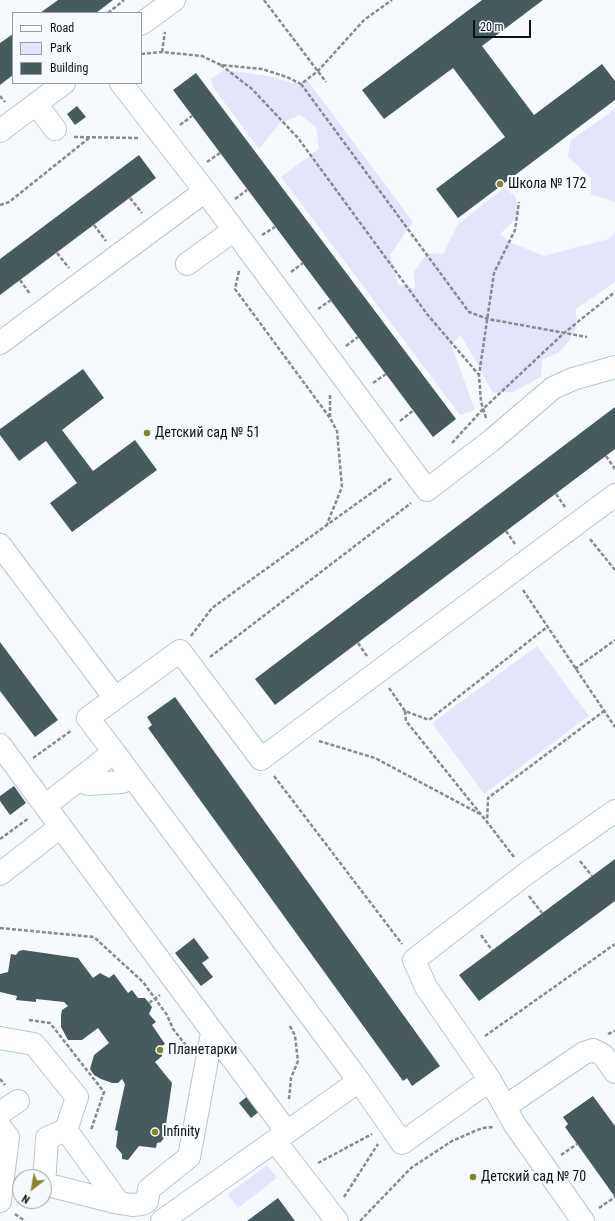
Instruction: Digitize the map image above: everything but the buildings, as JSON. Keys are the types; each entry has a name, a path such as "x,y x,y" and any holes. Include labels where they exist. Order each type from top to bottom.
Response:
{"lane":[{"path":"142,23 174,0"},
{"path":"0,131 63,84"},
{"path":"122,84 205,191 427,490 492,440 553,388 574,379 615,367"},
{"path":"36,104 55,129"},
{"path":"0,343 205,191"},
{"path":"187,264 240,239"},
{"path":"490,1080 402,1143 358,1081 88,718 180,651 261,759 615,495"},
{"path":"0,546 115,698"},
{"path":"0,745 158,957 212,1033 281,1136 299,1173 334,1218"},
{"path":"45,806 114,752"},
{"path":"79,780 88,784 122,782 132,777"},
{"path":"583,1221 510,1115 490,1080 426,987 414,960 527,873 615,811"},
{"path":"4,864 60,827"},
{"path":"212,1033 189,1157 149,1189 147,1201 162,1220 358,1081"},
{"path":"0,1038 34,1044 77,1097 66,1130 47,1138 45,1169"},
{"path":"510,1115 584,1053 593,1050 603,1055 615,1072"},
{"path":"0,1114 18,1101"},
{"path":"0,1127 8,1137 0,1200"},
{"path":"66,1130 119,1203"},
{"path":"52,1186 119,1203 132,1205 142,1204 147,1201"}],"path":[{"path":"109,12 124,0"},
{"path":"264,0 326,82"},
{"path":"300,84 318,71 364,20 392,0"},
{"path":"142,54 162,52 202,56 221,65 252,89 298,138 427,314 479,375"},
{"path":"221,65 262,70 300,84 469,312 488,319 587,337"},
{"path":"55,129 66,136 89,138 163,138"},
{"path":"0,205 9,202 89,138"},
{"path":"492,440 483,409 479,375 494,273 515,230 519,202"},
{"path":"240,239 235,289 330,418 337,431 342,487 327,524"},
{"path":"450,445 483,409 564,333 615,292"},
{"path":"606,456 615,469"},
{"path":"180,651 212,608 409,466"},
{"path":"194,670 427,490"},
{"path":"511,573 615,727"},
{"path":"405,711 429,720 547,627"},
{"path":"575,669 615,640"},
{"path":"358,643 405,711 406,721 527,873"},
{"path":"487,822 488,798 604,711"},
{"path":"15,766 28,761 88,718"},
{"path":"317,741 375,758 480,814"},
{"path":"261,759 414,960"},
{"path":"0,839 45,806"},
{"path":"0,928 94,937 142,982 167,1015 173,1028 205,1070"},
{"path":"468,1048 615,944"},
{"path":"149,1003 155,999"},
{"path":"289,1023 295,1036 298,1061 291,1078 289,1101"},
{"path":"360,1221 411,1168 452,1141 510,1115"},
{"path":"299,1173 390,1125"},
{"path":"334,1218 390,1125"}],"green space":[{"path":"224,70 269,76 292,83 308,81 413,222 390,255 398,284 415,289 414,272 427,253 443,254 458,224 504,188 515,196 520,215 500,234 512,243 544,256 609,239 615,232 615,282 576,309 576,328 569,341 560,352 542,360 541,377 513,392 493,393 461,335 451,344 475,410 460,415 281,177 319,149 316,127 300,115 279,124 259,149 213,87 211,79"},
{"path":"615,109 615,202 591,194 591,178 568,157 570,141"},
{"path":"537,646 589,716 484,794 432,723"},
{"path":"267,1165 277,1178 238,1208 228,1194"}],"place":[{"name":"Школа № 172","path":"500,184"},
{"name":"Детский сад № 51","path":"147,433"},
{"name":"Планетарки","path":"160,1050"},
{"name":"Infinity","path":"155,1132"},
{"name":"Детский сад № 70","path":"473,1177"}]}
